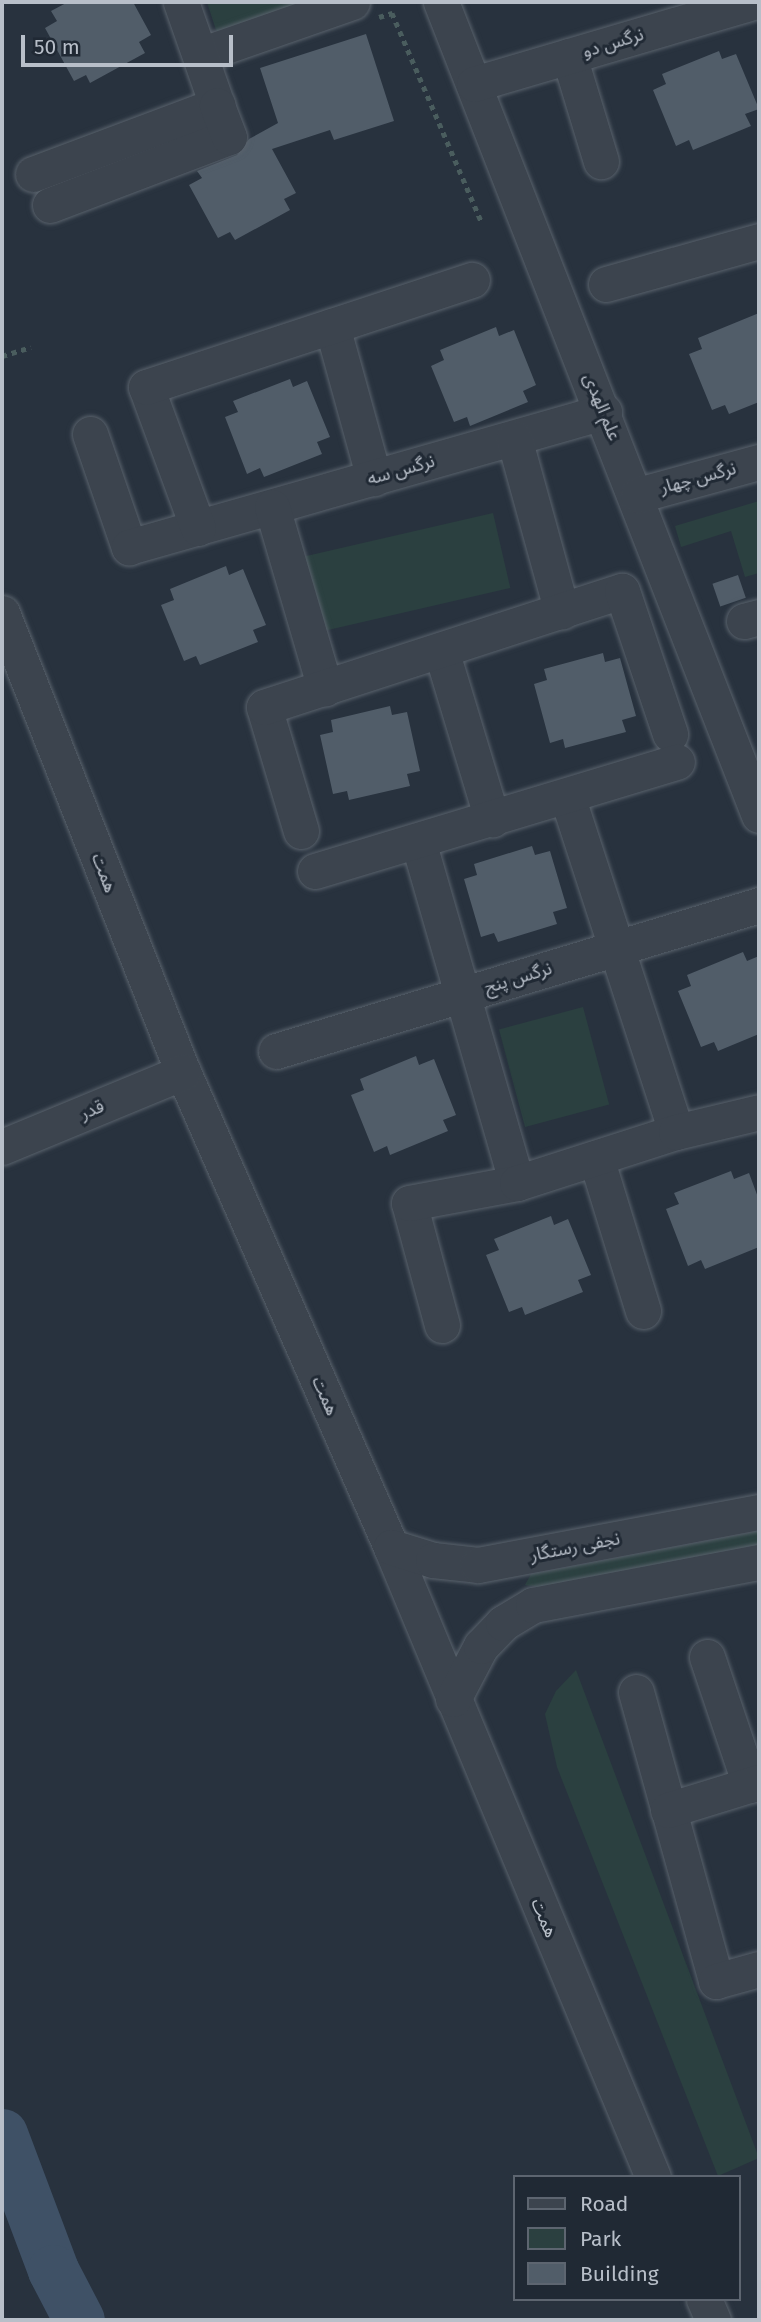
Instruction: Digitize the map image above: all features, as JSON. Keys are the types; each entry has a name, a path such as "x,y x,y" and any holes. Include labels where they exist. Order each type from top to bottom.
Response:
{"street":[{"path":"50,205 229,137 181,2"},
{"name":"علم الهدی","path":"441,2 638,495 759,815"},
{"name":"نرگس دو","path":"474,84 569,56 664,14 752,2"},
{"path":"200,55 359,12"},
{"path":"569,56 601,161"},
{"path":"33,174 217,105"},
{"path":"606,284 759,241"},
{"path":"198,528 146,387 472,280"},
{"path":"332,326 374,478"},
{"name":"نرگس سه","path":"90,435 129,547 604,412"},
{"path":"514,438 562,612"},
{"name":"نرگس چهار","path":"638,495 759,462"},
{"path":"272,507 325,688"},
{"path":"301,831 264,708 622,591 673,748 567,796 315,871"},
{"name":"همت","path":"2,612 183,1072 391,1547 652,2175"},
{"path":"441,650 492,819"},
{"path":"567,796 677,1132"},
{"path":"418,841 517,1183"},
{"name":"نرگس پنج","path":"276,1051 759,905"},
{"name":"قدر","path":"2,1147 183,1072"},
{"path":"442,1325 409,1203 517,1183 677,1132 759,1112"},
{"path":"596,1158 643,1311"},
{"name":"نجفی رستگار","path":"391,1547 433,1560 478,1565 759,1513"},
{"path":"453,1699 481,1646 503,1623 533,1605 759,1563"},
{"path":"668,1810 755,1784 707,1657"},
{"path":"636,1692 716,1982 759,1969"},
{"path":"705,2301 713,2320"}],"path":[{"path":"359,12 392,13 481,221"},
{"path":"2,356 31,347"}],"green space":[{"path":"207,2 321,2 218,36"},
{"path":"759,501 759,573 745,577 731,531 681,547 675,526"},
{"path":"493,513 510,588 318,632 301,557"},
{"path":"583,1007 609,1105 525,1127 499,1030"},
{"path":"759,1531 759,1546 538,1587 525,1585 531,1574"},
{"path":"576,1670 759,2158 720,2175 718,2175 557,1767 545,1714 556,1691"}],"building":[{"path":"68,2 133,2 151,35 139,42 145,53 90,83 86,75 74,81 45,28 57,21 51,11"},
{"path":"366,34 394,121 334,140 330,130 272,149 296,193 284,199 290,210 235,240 230,232 218,238 189,185 202,178 197,171 237,155 249,139 278,123 260,68"},
{"path":"719,51 722,59 736,54 759,109 745,114 751,126 693,150 689,140 676,146 653,90 666,84 662,74"},
{"path":"759,313 759,402 729,414 725,405 712,410 689,354 702,349 698,338"},
{"path":"496,327 499,336 514,330 536,385 523,391 528,402 470,426 467,417 454,422 431,366 444,360 440,350"},
{"path":"290,379 293,387 307,381 330,437 317,442 322,454 264,477 260,468 247,474 225,417 238,412 233,401"},
{"path":"226,566 229,575 243,569 266,625 253,630 258,642 200,665 196,656 184,661 161,605 174,600 170,589"},
{"path":"738,575 746,598 720,606 712,584"},
{"path":"603,653 605,662 620,658 636,716 622,720 626,732 565,748 563,739 550,743 534,684 547,680 544,669"},
{"path":"390,706 392,715 407,712 420,771 407,774 410,786 349,800 347,791 333,794 320,735 333,732 331,720"},
{"path":"532,846 535,855 550,851 567,908 553,912 557,924 498,942 494,933 481,937 464,879 477,875 474,864"},
{"path":"743,952 747,961 759,956 759,1034 718,1051 714,1042 701,1047 678,991 691,986 687,975"},
{"path":"416,1056 419,1065 434,1059 456,1115 443,1120 448,1131 390,1155 387,1146 374,1152 351,1095 364,1090 360,1079"},
{"path":"731,1171 734,1179 749,1173 759,1200 759,1247 705,1269 701,1260 688,1266 666,1209 679,1204 674,1193"},
{"path":"551,1216 554,1225 568,1219 591,1275 578,1280 583,1292 525,1315 522,1307 509,1312 486,1255 499,1250 494,1239"}],"waterway":[{"path":"2,2134 53,2270 79,2320"}]}
